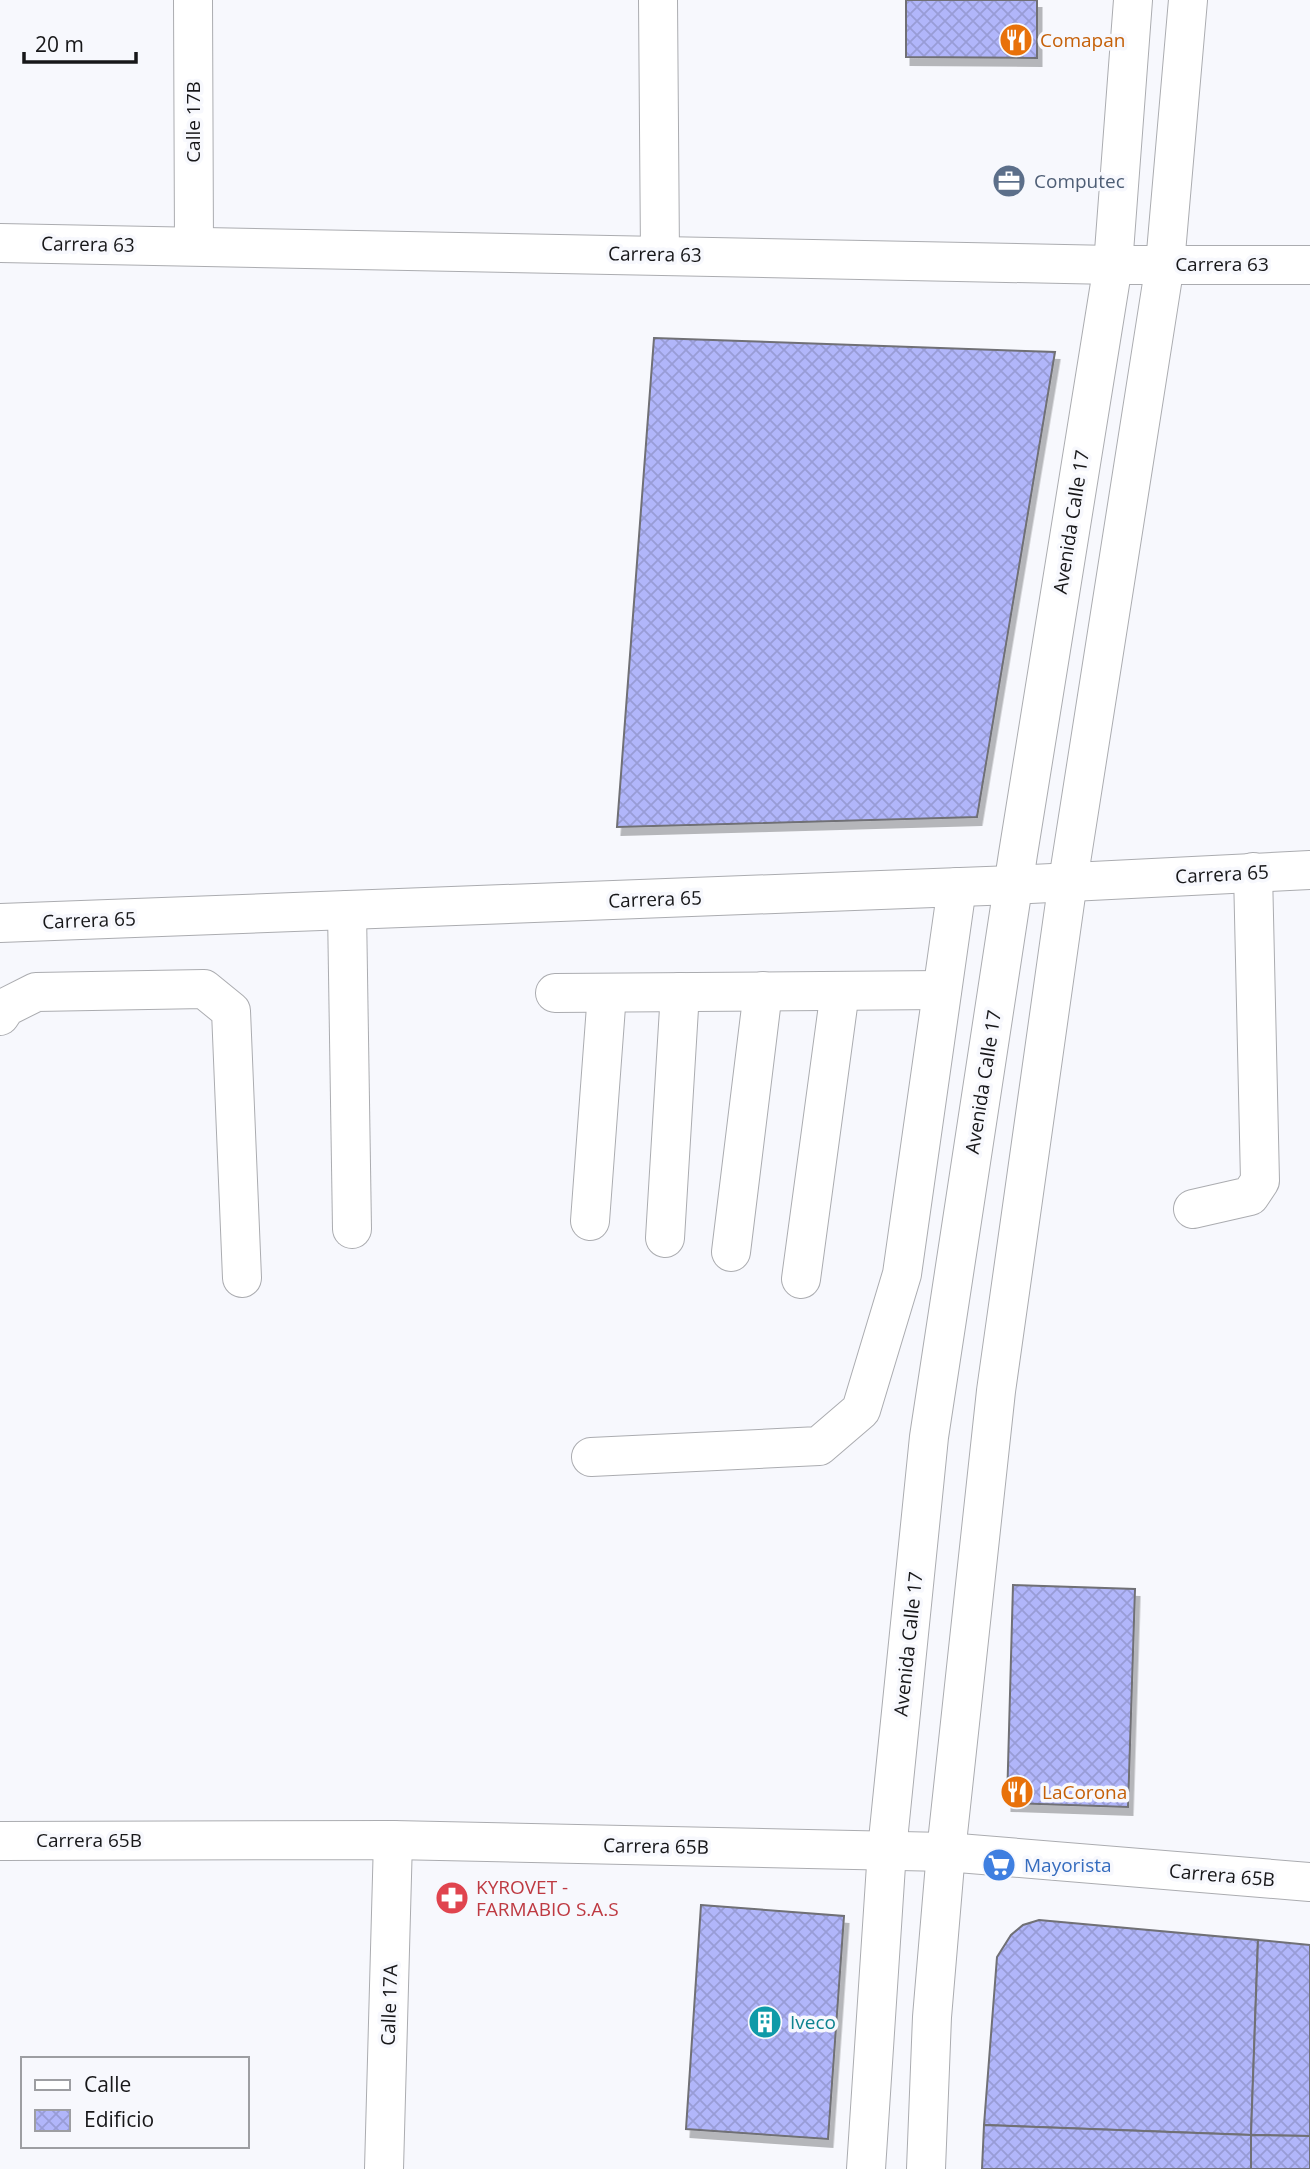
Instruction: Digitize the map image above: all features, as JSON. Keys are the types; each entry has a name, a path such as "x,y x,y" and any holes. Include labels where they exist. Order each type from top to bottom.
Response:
{"street":[{"name":"Calle 17B","path":"192,0 194,245"},
{"path":"658,0 660,255"},
{"name":"Avenida Calle 17","path":"866,2169 887,1850 929,1437 1013,885 1112,265 1133,0"},
{"path":"926,2169 932,2017 946,1852 996,1391 1068,881 1165,264 1188,0"},
{"name":"Carrera 63","path":"0,243 1112,265 1310,265"},
{"name":"Carrera 65","path":"0,923 1013,885 1310,870"},
{"path":"1194,1209 1250,1196 1260,1181 1253,872"},
{"path":"591,1457 820,1446 862,1410 902,1274 957,887"},
{"path":"347,910 352,1229"},
{"path":"0,1016 6,1007 36,992 204,989 231,1010 242,1278"},
{"path":"555,993 942,990"},
{"path":"731,1252 763,991"},
{"path":"801,1279 840,991"},
{"path":"665,1238 680,992"},
{"path":"590,1222 607,993"},
{"name":"Carrera 65B","path":"0,1840 393,1840 887,1850 946,1852 1310,1882"},
{"name":"Calle 17A","path":"384,2169 393,1840"}],"building":[{"path":"906,0 1037,0 1037,58 906,57"},
{"path":"654,338 1055,352 977,817 617,827"},
{"path":"1013,1585 1135,1589 1128,1807 1007,1803"},
{"name":"Iveco","path":"701,1905 844,1916 828,2139 686,2129"},
{"path":"1039,1920 1258,1940 1251,2135 984,2125 997,1957 1011,1935 1023,1925"},
{"path":"1258,1940 1310,1945 1310,2136 1251,2135"},
{"path":"984,2125 1251,2135 1251,2169 982,2169"},
{"path":"1251,2135 1310,2136 1310,2169 1251,2169"}],"place":[{"name":"Comapan","path":"1016,40"},
{"name":"Computec","path":"1009,181"},
{"name":"LaCorona","path":"1017,1792"},
{"name":"Mayorista","path":"999,1865"},
{"name":"KYROVET - FARMABIO S.A.S","path":"452,1898"},
{"name":"Iveco","path":"765,2022"}]}
